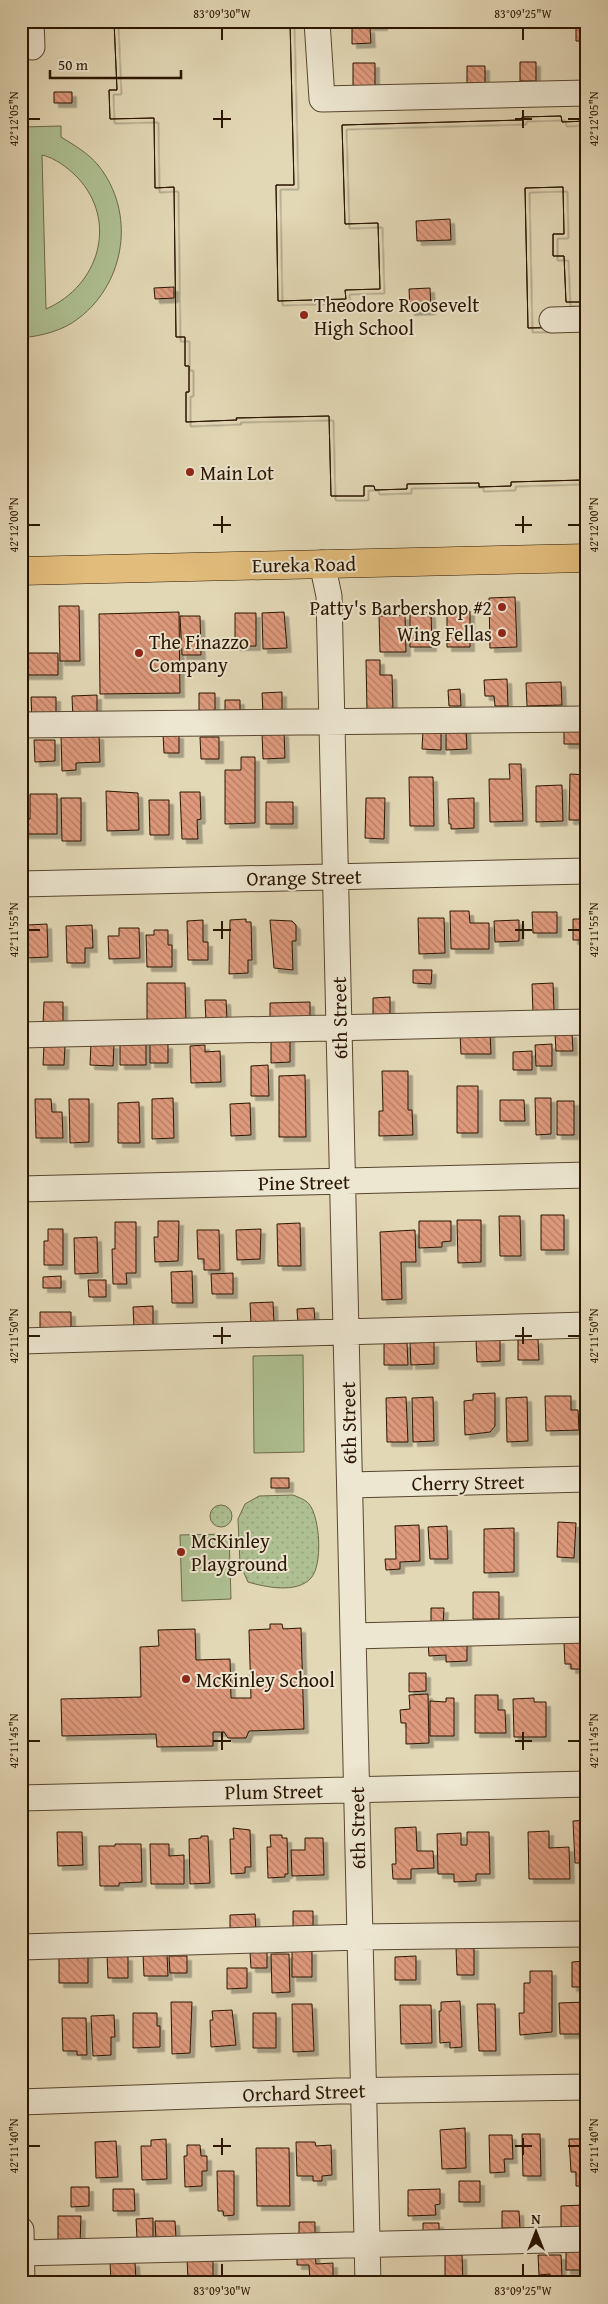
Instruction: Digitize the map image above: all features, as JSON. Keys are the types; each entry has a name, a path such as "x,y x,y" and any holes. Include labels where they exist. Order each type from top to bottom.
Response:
{"main road":[{"name":"Eureka Road","path":"21,571 587,558"}],"street":[{"path":"31,21 32,47"},
{"path":"317,21 322,99 587,93"},
{"path":"552,320 587,319"},
{"name":"6th Street","path":"322,563 329,596 368,2283"},
{"path":"21,725 587,719"},
{"name":"Orange Street","path":"21,884 587,871"},
{"path":"21,1035 587,1022"},
{"name":"Pine Street","path":"21,1189 587,1175"},
{"path":"21,1341 587,1325"},
{"name":"Cherry Street","path":"350,1485 587,1479"},
{"path":"353,1636 587,1630"},
{"name":"Plum Street","path":"21,1798 587,1784"},
{"path":"21,1947 360,1937 587,1934"},
{"name":"Orchard Street","path":"21,2102 365,2090 587,2088"},
{"path":"21,2230 22,2283"},
{"path":"22,2253 587,2239"}],"green space":[{"path":"61,126 61,137 94,161 110,184 118,204 121,225 120,246 116,266 107,286 95,303 73,323 59,330 21,338 21,127","holes":["42,155 61,163 77,177 90,194 97,213 100,232 97,251 90,269 79,285 64,299 46,309"]},
{"path":"303,1355 304,1452 254,1453 253,1356"},
{"path":"293,1495 308,1503 316,1519 319,1552 315,1572 305,1583 289,1588 263,1586 248,1582 240,1564 238,1519 245,1504 259,1496"},
{"path":"221,1505 229,1508 232,1516 229,1524 221,1527 213,1524 210,1516 213,1508"},
{"path":"229,1534 231,1599 182,1601 180,1535"}],"building":[{"path":"114,21 290,21 294,185 276,185 278,301 346,299 345,290 380,289 378,223 345,224 342,125 522,120 522,117 561,116 562,122 587,121 587,302 566,302 564,256 553,256 553,234 564,234 563,187 525,188 528,328 587,327 587,484 583,485 582,480 511,482 511,486 479,487 479,483 407,484 407,489 375,490 374,486 364,486 364,496 331,496 329,416 236,418 237,420 186,422 186,392 189,392 189,366 185,366 185,337 176,337 174,187 155,188 154,118 110,119 109,90 117,90","holes":["450,219 451,240 417,241 416,221","430,288 431,310 410,311 409,289"]},
{"path":"114,21 290,21 294,185 276,185 278,301 346,299 345,290 380,289 378,223 345,224 342,125 522,120 522,117 561,116 562,122 587,121 587,302 566,302 564,256 553,256 553,234 564,234 563,187 525,188 528,328 587,327 587,484 583,485 582,480 511,482 511,486 479,487 479,483 407,484 407,489 375,490 374,486 364,486 364,496 331,496 329,416 236,418 237,420 186,422 186,392 189,392 189,366 185,366 185,337 176,337 174,187 155,188 154,118 110,119 109,90 117,90"},
{"path":"363,21 383,21 383,26 363,26"},
{"path":"576,22 587,22 587,41 576,41"},
{"path":"352,28 370,28 371,43 352,44"},
{"path":"582,50 587,50 587,77 582,77"},
{"path":"520,62 536,62 536,81 520,81"},
{"path":"353,63 375,63 375,90 353,90"},
{"path":"467,66 485,66 485,83 467,83"},
{"path":"54,92 72,92 72,103 54,103"},
{"path":"174,287 174,298 155,299 154,288"},
{"path":"515,597 517,647 490,648 489,598"},
{"path":"59,606 79,606 80,661 60,661"},
{"path":"447,611 470,611 470,647 447,647"},
{"name":"The Finazzo Company","path":"179,612 180,693 100,694 99,614"},
{"path":"284,612 287,648 263,649 262,613"},
{"path":"235,613 256,613 256,646 235,646"},
{"path":"410,613 431,613 432,647 410,647"},
{"path":"405,615 406,652 380,652 379,616"},
{"path":"180,616 200,616 201,655 182,655"},
{"path":"21,653 58,653 58,675 21,675"},
{"path":"366,660 380,660 380,675 392,675 393,711 367,711"},
{"path":"507,679 508,706 495,706 494,696 485,696 484,680"},
{"path":"561,682 562,705 527,706 526,683"},
{"path":"460,689 461,706 449,706 448,690"},
{"path":"282,692 282,713 263,713 262,693"},
{"path":"199,693 215,693 215,715 199,714"},
{"path":"97,695 97,719 73,720 72,696"},
{"path":"31,697 56,697 56,720 32,721"},
{"path":"225,700 240,700 240,715 225,714"},
{"path":"564,726 583,726 584,744 564,744"},
{"path":"466,729 467,749 446,750 446,730"},
{"path":"423,730 441,730 441,750 422,749"},
{"path":"284,732 285,758 263,759 262,733"},
{"path":"163,734 179,734 179,753 164,753"},
{"path":"99,735 100,762 76,763 76,770 62,771 61,736"},
{"path":"200,737 219,737 219,759 201,759"},
{"path":"34,740 55,740 55,761 35,762"},
{"path":"241,757 255,757 255,823 225,824 225,770 241,770"},
{"path":"509,764 521,764 523,821 490,822 489,779 510,779"},
{"path":"570,774 587,775 587,820 569,820"},
{"path":"409,777 433,777 434,826 410,826"},
{"path":"562,785 563,821 536,822 536,786"},
{"path":"106,791 138,793 139,830 107,831"},
{"path":"180,792 200,792 201,819 197,820 198,839 182,839"},
{"path":"30,794 57,794 57,834 24,834 24,819 30,819"},
{"path":"61,798 81,798 81,841 62,841"},
{"path":"366,798 385,798 384,839 365,838"},
{"path":"474,798 474,828 451,829 448,799"},
{"path":"149,800 169,800 169,835 150,835"},
{"path":"266,802 293,802 293,824 266,824"},
{"path":"450,911 469,911 470,923 489,923 489,949 451,949"},
{"path":"532,912 557,912 557,933 533,933"},
{"path":"418,918 444,918 445,953 419,954"},
{"path":"246,919 246,922 251,922 252,960 248,960 248,973 229,974 230,920"},
{"path":"573,919 587,919 587,940 573,940"},
{"path":"203,920 203,942 208,942 208,960 188,960 187,921"},
{"path":"270,920 292,921 296,925 296,941 292,941 293,970 274,968"},
{"path":"519,920 519,941 495,942 494,921"},
{"path":"47,924 48,957 26,958 28,925"},
{"path":"92,925 93,948 85,948 85,963 67,963 66,926"},
{"path":"119,928 139,928 140,958 109,959 108,936 119,936"},
{"path":"154,930 168,930 168,945 172,945 172,967 147,967 146,935 154,935"},
{"path":"413,970 432,970 431,984 413,983"},
{"path":"147,983 185,983 186,1023 147,1024"},
{"path":"553,983 554,1011 533,1012 532,984"},
{"path":"390,997 390,1017 373,1017 373,998"},
{"path":"205,1000 226,1000 227,1020 206,1021"},
{"path":"44,1002 63,1002 63,1023 43,1023"},
{"path":"310,1002 310,1020 270,1020 270,1003"},
{"path":"490,1032 491,1054 461,1054 460,1033"},
{"path":"572,1033 573,1051 556,1051 555,1034"},
{"path":"271,1037 290,1037 290,1062 271,1063"},
{"path":"120,1041 146,1041 146,1065 120,1065"},
{"path":"91,1043 114,1044 113,1066 90,1065"},
{"path":"150,1044 168,1044 168,1063 150,1063"},
{"path":"552,1044 552,1066 536,1066 535,1045"},
{"path":"44,1045 65,1045 64,1065 43,1065"},
{"path":"205,1045 205,1052 220,1051 221,1082 191,1083 190,1046"},
{"path":"532,1051 532,1070 513,1070 513,1052"},
{"path":"268,1065 269,1096 251,1096 251,1066"},
{"path":"382,1071 408,1071 408,1110 412,1110 413,1135 379,1136 379,1111 383,1111"},
{"path":"305,1075 306,1137 279,1137 279,1076"},
{"path":"457,1086 478,1086 478,1133 457,1133"},
{"path":"173,1098 174,1138 152,1139 152,1099"},
{"path":"535,1098 551,1098 551,1134 536,1135"},
{"path":"35,1099 51,1099 52,1112 62,1112 63,1138 36,1138"},
{"path":"69,1099 89,1099 89,1142 70,1143"},
{"path":"500,1100 524,1100 525,1121 500,1121"},
{"path":"557,1101 574,1101 574,1135 557,1135"},
{"path":"139,1102 140,1143 118,1143 118,1103"},
{"path":"250,1103 251,1135 231,1136 230,1104"},
{"path":"581,1212 587,1212 587,1256 582,1256"},
{"path":"541,1215 564,1215 564,1250 541,1250"},
{"path":"499,1216 520,1216 521,1256 500,1256"},
{"path":"457,1220 481,1220 481,1262 458,1263"},
{"path":"158,1221 179,1221 178,1261 155,1262 154,1237 158,1237"},
{"path":"419,1221 451,1221 451,1241 442,1242 442,1247 419,1248"},
{"path":"115,1222 136,1222 136,1273 126,1273 127,1284 113,1284 112,1249 115,1249"},
{"path":"300,1223 301,1266 278,1266 277,1224"},
{"path":"48,1229 63,1229 63,1265 44,1265 44,1241 48,1241"},
{"path":"261,1229 260,1259 237,1260 236,1230"},
{"path":"197,1230 219,1230 220,1270 204,1270 204,1259 198,1259"},
{"path":"415,1230 416,1262 401,1262 402,1299 382,1300 380,1232"},
{"path":"97,1237 98,1273 75,1274 74,1238"},
{"path":"192,1271 193,1303 172,1303 171,1272"},
{"path":"233,1273 233,1294 212,1294 211,1274"},
{"path":"61,1276 61,1288 43,1288 43,1277"},
{"path":"88,1280 106,1280 106,1297 89,1297"},
{"path":"273,1302 274,1324 251,1324 250,1303"},
{"path":"153,1306 153,1327 134,1327 133,1307"},
{"path":"314,1308 315,1323 298,1324 297,1309"},
{"path":"40,1312 71,1312 71,1332 40,1332"},
{"path":"500,1339 500,1361 477,1362 476,1340"},
{"path":"538,1339 539,1360 518,1360 518,1340"},
{"path":"434,1342 434,1364 411,1365 410,1343"},
{"path":"384,1343 407,1343 408,1365 384,1365"},
{"path":"495,1393 495,1426 490,1432 465,1435 464,1401 473,1400 473,1394"},
{"path":"545,1396 571,1396 571,1410 578,1410 579,1430 546,1431"},
{"path":"406,1397 408,1442 387,1442 386,1398"},
{"path":"433,1397 434,1441 413,1442 412,1398"},
{"path":"527,1397 528,1441 507,1442 506,1398"},
{"path":"271,1478 289,1478 289,1488 271,1488"},
{"path":"558,1522 576,1523 574,1558 557,1557"},
{"path":"419,1525 420,1561 400,1562 400,1569 386,1570 385,1559 396,1559 395,1526"},
{"path":"447,1526 448,1559 430,1559 428,1527"},
{"path":"514,1528 514,1572 484,1573 484,1529"},
{"path":"473,1592 499,1592 499,1619 473,1619"},
{"path":"431,1608 444,1608 443,1624 431,1624"},
{"name":"McKinley School","path":"270,1624 282,1624 283,1629 301,1628 304,1729 249,1731 246,1738 228,1738 224,1732 213,1732 213,1746 157,1747 156,1734 62,1736 61,1699 141,1697 140,1647 159,1646 158,1630 195,1629 196,1660 230,1659 231,1698 251,1698 249,1630 270,1629"},
{"path":"467,1640 467,1661 446,1662 446,1655 429,1656 428,1641"},
{"path":"586,1642 587,1664 585,1664 585,1669 571,1669 571,1664 565,1664 564,1643"},
{"path":"409,1673 426,1673 426,1691 409,1692"},
{"path":"428,1694 429,1743 406,1744 406,1723 401,1723 400,1710 410,1709 409,1695"},
{"path":"475,1695 498,1695 498,1710 505,1710 506,1733 475,1733"},
{"path":"446,1698 454,1698 454,1736 430,1736 430,1701 446,1702"},
{"path":"534,1698 534,1702 546,1702 546,1737 514,1737 513,1699"},
{"path":"587,1820 587,1863 575,1863 573,1821"},
{"path":"416,1827 417,1851 433,1851 434,1868 411,1869 411,1879 393,1879 392,1864 396,1864 395,1828"},
{"path":"233,1828 250,1830 251,1867 245,1867 245,1873 231,1874 230,1839 234,1839"},
{"path":"549,1831 549,1848 569,1847 570,1879 529,1879 528,1832"},
{"path":"57,1832 82,1832 83,1865 58,1866"},
{"path":"467,1832 489,1832 490,1874 476,1874 476,1881 454,1882 454,1874 438,1874 437,1834 461,1833 461,1845 467,1845"},
{"path":"270,1835 282,1835 282,1838 287,1838 288,1874 285,1874 285,1877 268,1878 267,1847 271,1847"},
{"path":"201,1836 208,1836 210,1883 190,1884 189,1839 201,1838"},
{"path":"305,1838 323,1838 324,1875 292,1876 291,1850 305,1850"},
{"path":"115,1844 141,1844 142,1882 119,1883 119,1886 100,1886 99,1846 115,1846"},
{"path":"150,1844 169,1844 169,1856 184,1855 184,1884 151,1884"},
{"path":"293,1911 313,1911 313,1932 293,1933"},
{"path":"255,1914 256,1932 230,1933 230,1915"},
{"path":"474,1946 474,1975 457,1975 456,1947"},
{"path":"312,1950 312,1977 292,1977 292,1951"},
{"path":"250,1952 267,1952 267,1968 251,1968"},
{"path":"88,1954 88,1983 59,1983 59,1955"},
{"path":"143,1954 167,1954 168,1976 144,1976"},
{"path":"271,1954 289,1954 290,1992 272,1993"},
{"path":"107,1956 128,1956 128,1978 108,1978"},
{"path":"169,1956 187,1956 187,1973 170,1973"},
{"path":"416,1956 416,1980 395,1980 395,1957"},
{"path":"587,1961 587,1987 572,1987 572,1962"},
{"path":"227,1968 247,1968 247,1988 227,1989"},
{"path":"530,1971 552,1971 552,2032 520,2035 519,2013 524,2013 524,1983 530,1983"},
{"path":"460,2001 462,2047 450,2048 450,2042 440,2043 439,2011 441,2011 441,2002"},
{"path":"171,2002 192,2002 190,2053 172,2054"},
{"path":"586,2002 587,2034 560,2034 559,2003"},
{"path":"292,2004 312,2004 314,2051 293,2052"},
{"path":"477,2004 495,2004 496,2051 479,2051"},
{"path":"400,2005 431,2005 432,2043 401,2044"},
{"path":"232,2010 236,2045 211,2047 210,2020 213,2020 212,2011"},
{"path":"133,2013 157,2013 157,2026 160,2026 160,2047 133,2048"},
{"path":"253,2013 276,2013 276,2048 253,2048"},
{"path":"114,2015 115,2037 111,2037 111,2055 93,2056 91,2016"},
{"path":"62,2018 86,2018 87,2055 77,2055 77,2051 63,2051"},
{"path":"465,2128 466,2168 442,2169 440,2130"},
{"path":"522,2134 540,2134 541,2176 523,2176"},
{"path":"489,2135 512,2135 513,2159 504,2159 505,2172 490,2173"},
{"path":"166,2139 167,2179 142,2180 141,2146 151,2146 151,2140"},
{"path":"569,2139 587,2139 587,2186 576,2186 576,2172 571,2172"},
{"path":"116,2141 118,2177 96,2178 95,2142"},
{"path":"296,2142 315,2142 316,2146 331,2145 332,2175 322,2176 322,2181 313,2181 313,2176 297,2176"},
{"path":"187,2145 200,2145 201,2156 207,2156 207,2171 202,2171 202,2186 185,2187 184,2156 187,2156"},
{"path":"256,2148 289,2148 290,2206 257,2206"},
{"path":"217,2171 234,2171 234,2215 224,2216 223,2211 218,2211"},
{"path":"459,2181 480,2181 480,2202 459,2202"},
{"path":"71,2187 89,2187 89,2206 71,2207"},
{"path":"113,2189 134,2189 135,2211 113,2211"},
{"path":"440,2189 440,2204 435,2205 436,2215 408,2216 408,2190"},
{"path":"583,2205 583,2230 561,2230 561,2206"},
{"path":"502,2211 519,2211 520,2228 502,2228"},
{"path":"58,2216 81,2216 80,2243 58,2243"},
{"path":"153,2218 153,2238 137,2238 136,2219"},
{"path":"155,2221 175,2221 176,2238 156,2239"},
{"path":"299,2222 315,2222 315,2238 299,2238"},
{"path":"423,2223 439,2223 439,2233 423,2234"},
{"path":"585,2248 586,2270 566,2270 566,2249"},
{"path":"297,2254 315,2254 316,2264 333,2263 333,2283 310,2283 309,2265 297,2265"},
{"path":"445,2255 462,2255 463,2283 445,2283"},
{"path":"538,2255 561,2255 562,2277 550,2278 550,2274 539,2275"},
{"path":"187,2259 213,2259 213,2279 188,2279"},
{"path":"110,2262 135,2262 136,2281 111,2282"},
{"path":"84,2277 84,2283 63,2283 63,2278"}],"place":[{"name":"Theodore Roosevelt High School","path":"304,315"},
{"name":"Main Lot","path":"190,472"},
{"name":"Patty's Barbershop #2","path":"502,607"},
{"name":"Wing Fellas","path":"502,633"},
{"name":"The Finazzo Company","path":"139,653"},
{"name":"McKinley Playground","path":"181,1552"},
{"name":"McKinley School","path":"186,1679"}]}
